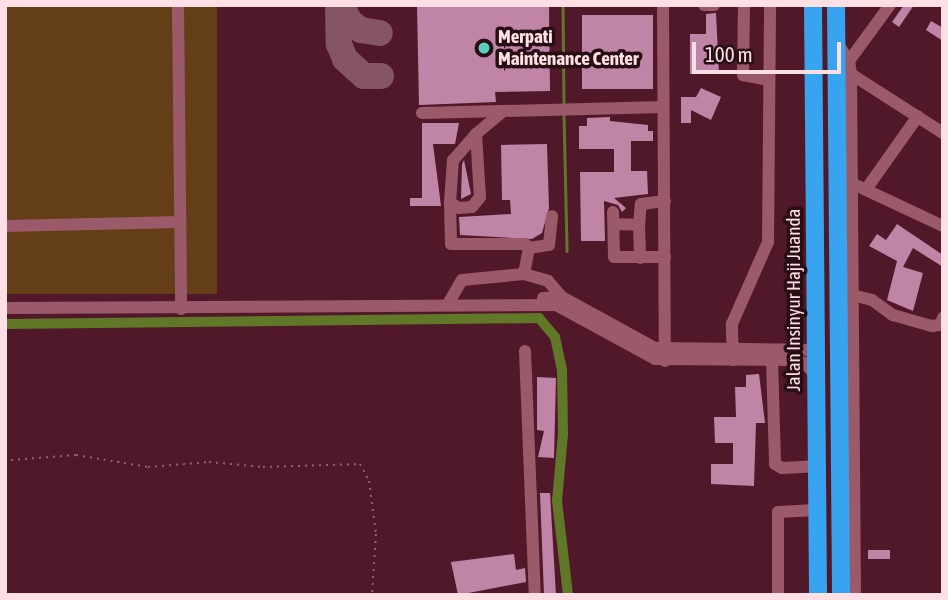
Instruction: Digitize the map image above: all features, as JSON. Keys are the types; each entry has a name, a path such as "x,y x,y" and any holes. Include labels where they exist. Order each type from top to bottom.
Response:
{"highway":[{"name":"Jalan Insinyur Haji Juanda","path":"813,5 818,595"},
{"path":"836,5 836,96 843,293 841,595"},
{"path":"813,97 836,96"},
{"path":"817,576 841,576"}],"street":[{"path":"178,5 181,309"},
{"path":"663,5 665,351"},
{"path":"704,5 714,5"},
{"path":"744,5 743,75 769,80"},
{"path":"733,351 732,327 768,242 770,5"},
{"path":"855,595 843,293 849,182 850,67 890,5"},
{"path":"835,41 850,67 943,133"},
{"path":"422,113 663,107"},
{"path":"503,111 476,134 453,160 451,244 525,244 529,248"},
{"path":"867,188 918,116"},
{"path":"450,203 472,208 480,197 476,134"},
{"path":"849,182 942,223"},
{"path":"640,258 641,204 665,201"},
{"path":"529,248 549,245 552,216"},
{"path":"639,225 614,218 614,257 665,257"},
{"path":"5,226 180,222"},
{"path":"524,274 529,248"},
{"path":"448,304 462,280 524,274 548,281 562,297 647,345 665,351"},
{"path":"843,293 876,302 893,315 932,326 940,325 943,318"},
{"path":"5,308 181,309 448,304 515,302 562,297"},
{"path":"515,302 565,307 641,353 816,350"},
{"path":"525,351 535,595"},
{"path":"733,351 772,360 801,361 815,375"},
{"path":"772,360 775,464 782,468 816,466"},
{"path":"778,595 778,512 817,510"}],"path":[{"path":"11,460 93,455 148,467 209,462 263,467 360,464 369,481 376,534 372,595"}],"shaded area":[{"path":"5,5 217,5 217,294 5,294"}],"building":[{"name":"Merpati Maintenance Center","path":"417,5 549,5 550,91 495,92 496,102 419,105"},
{"path":"904,5 914,5 899,27 892,22"},
{"path":"716,13 719,74 690,74 690,34 706,34 706,14"},
{"path":"582,15 653,15 653,89 582,89"},
{"path":"931,21 943,28 943,41 926,30"},
{"path":"701,88 721,97 711,120 691,110 691,123 681,123 681,97 696,97"},
{"path":"610,117 610,121 648,125 648,131 653,131 653,141 631,141 631,171 647,171 648,194 614,198 626,208 622,212 618,205 604,201 605,241 581,241 580,172 614,172 614,149 579,149 579,126 587,126 587,118"},
{"path":"422,123 459,123 455,144 433,144 441,206 410,206 410,198 422,198"},
{"path":"547,144 549,208 542,233 532,239 460,235 459,217 511,214 510,200 502,200 501,145"},
{"path":"464,160 471,194 461,199 462,164"},
{"path":"897,224 943,255 943,267 913,248 903,267 923,273 913,311 887,300 897,261 869,246 877,234 886,240"},
{"path":"759,374 765,423 756,423 754,486 711,484 711,464 733,464 733,443 715,443 714,417 736,417 735,387 746,387 746,375"},
{"path":"537,377 556,378 554,458 538,457 544,431 537,430"},
{"path":"540,493 550,493 556,595 544,595"},
{"path":"868,550 890,550 890,559 868,559"},
{"path":"514,554 516,570 525,568 526,582 458,595 451,562"}],"waterway":[{"path":"563,5 564,107"},
{"path":"564,114 567,251"},
{"path":"5,324 539,318 555,337 562,369 563,434 557,501 568,595"}],"taxiway":[{"path":"338,5 339,44 345,59 364,76 381,76"},
{"path":"341,5 350,22 361,30 380,33"}],"place":[{"name":"Merpati Maintenance Center","path":"484,48"}]}
